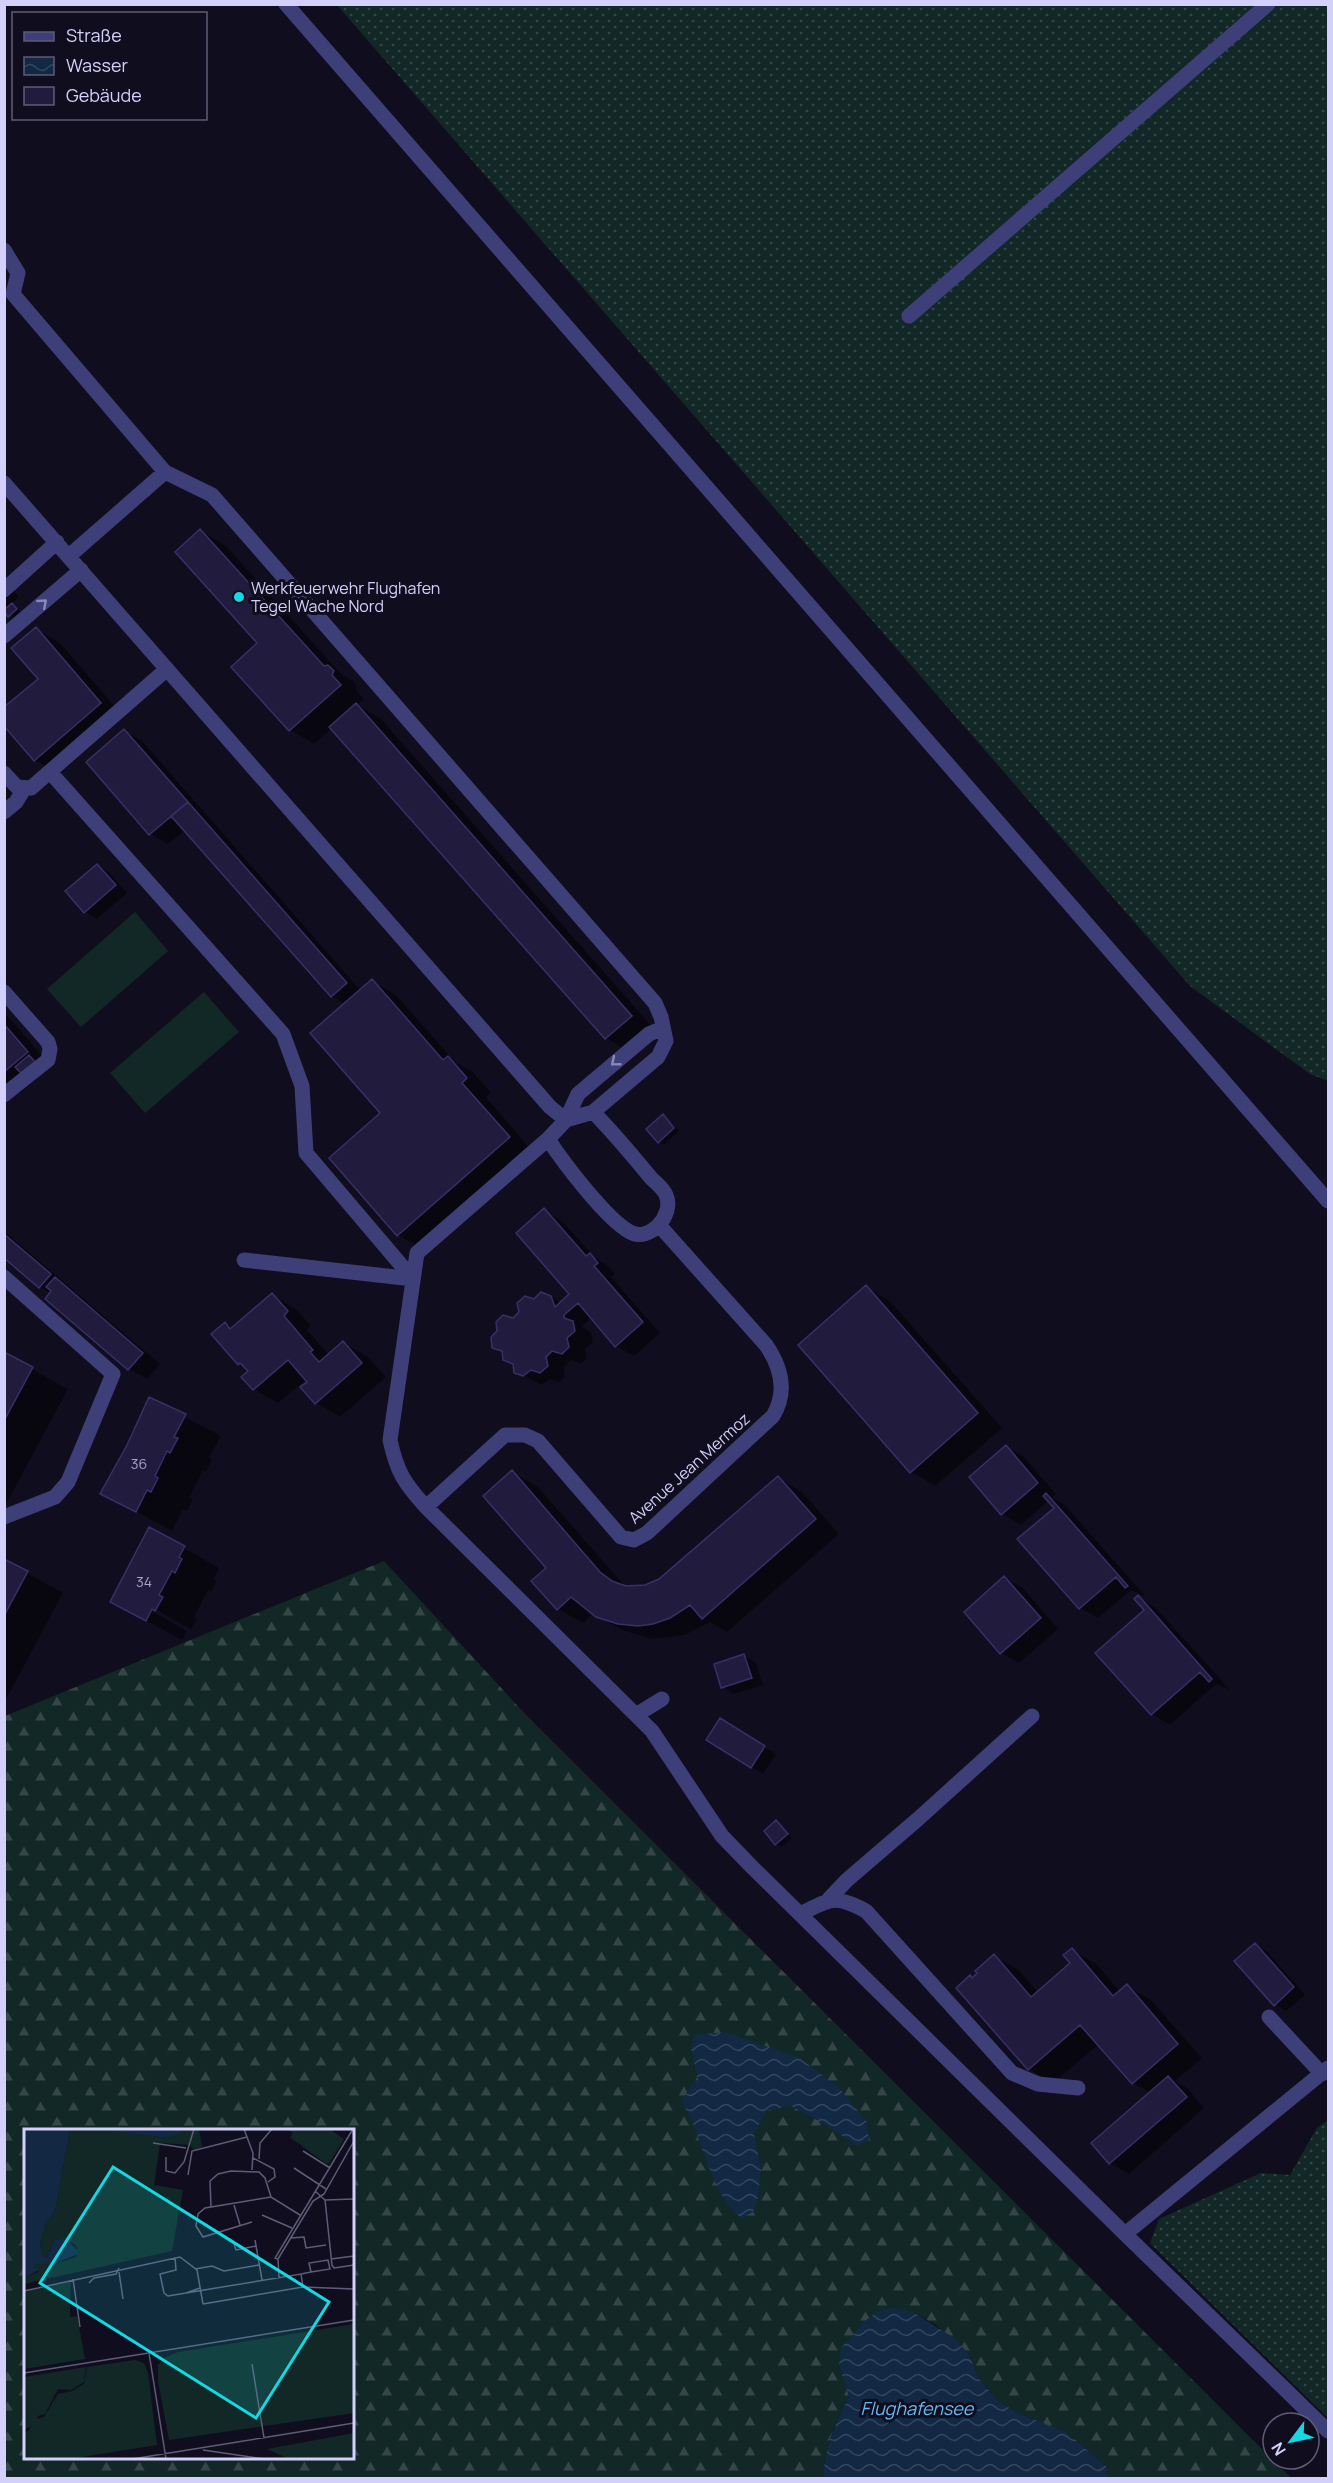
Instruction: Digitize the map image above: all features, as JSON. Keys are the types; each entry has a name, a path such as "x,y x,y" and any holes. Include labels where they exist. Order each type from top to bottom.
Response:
{"street":[{"path":"286,4 1329,1201"},
{"path":"909,316 1268,4"},
{"path":"4,250 18,273 9,298 165,472 212,495 655,1004 662,1017 666,1041 658,1057 593,1112 566,1120"},
{"path":"69,556 165,472"},
{"path":"4,483 549,1107 566,1120"},
{"path":"4,590 57,542"},
{"path":"4,636 81,570"},
{"path":"4,773 17,787 31,788 167,669"},
{"path":"50,772 283,1034 302,1086 306,1153 413,1279"},
{"path":"4,812 16,802 24,789"},
{"path":"4,992 48,1042 50,1049 48,1060 4,1095"},
{"path":"663,1028 649,1034 578,1094 566,1120 548,1139 417,1253 390,1440 395,1465 407,1485 426,1507 652,1731 722,1836 1329,2432"},
{"path":"548,1139 610,1216 631,1233 643,1234 660,1225 668,1212 666,1195 593,1112"},
{"name":"Avenue Jean Mermoz","path":"426,1507 505,1435 525,1435 538,1442 621,1537 634,1540 647,1533 773,1416 781,1404 782,1384 777,1362 766,1345 660,1225"},
{"path":"244,1260 413,1279"},
{"path":"4,1277 113,1374 68,1482 55,1497 4,1517"},
{"path":"636,1715 662,1699"},
{"path":"800,1914 829,1899 847,1880 1032,1716"},
{"path":"829,1899 843,1900 866,1911 1012,2073 1038,2084 1078,2088"},
{"path":"1125,2234 1325,2071 1269,2017"}],"green space":[{"path":"337,5 1328,5 1328,1081 1310,1074 1190,986"},
{"path":"135,912 168,951 81,1027 47,989"},
{"path":"204,992 239,1032 145,1113 110,1073"},
{"path":"384,1561 527,1716 1261,2448 1261,2471 1284,2471 1291,2478 1109,2478 1106,2466 1066,2432 1018,2413 997,2400 980,2380 968,2353 936,2325 913,2312 839,2366 849,2396 828,2446 824,2478 5,2478 5,1716"},
{"path":"1328,2120 1328,2418 1150,2243 1159,2219 1261,2173 1290,2175 1317,2128"}],"water":[{"path":"725,2032 798,2057 838,2087 867,2122 869,2140 857,2146 826,2125 791,2106 766,2111 754,2134 761,2169 758,2197 753,2212 742,2218 731,2208 714,2180 689,2114 681,2101 690,2087 698,2080 691,2047 694,2035"},
{"name":"Flughafensee","path":"894,2308 913,2312 954,2338 968,2353 980,2380 997,2400 1018,2413 1066,2432 1106,2466 1109,2478 824,2478 828,2446 849,2396 839,2366 841,2348 865,2321 880,2310"}],"building":[{"name":"Werkfeuerwehr Flughafen Tegel Wache Nord","path":"200,529 324,666 328,665 334,671 332,675 341,685 289,731 231,667 257,643 175,552"},
{"path":"12,603 17,609 8,617 4,610"},
{"path":"36,627 101,703 34,761 4,726 4,707 38,679 11,648"},
{"path":"356,703 632,1016 605,1039 329,727"},
{"path":"124,729 188,802 149,835 86,762"},
{"path":"188,802 347,983 331,997 171,816"},
{"path":"97,864 116,885 84,913 65,891"},
{"path":"372,979 443,1060 448,1056 467,1078 462,1083 510,1137 397,1236 329,1158 380,1113 310,1033"},
{"path":"4,1024 28,1052 4,1072"},
{"path":"29,1055 35,1062 21,1073 15,1067"},
{"path":"663,1114 674,1128 658,1143 646,1129"},
{"path":"544,1208 586,1256 590,1253 598,1263 594,1266 643,1322 615,1347 578,1303 564,1315 564,1318 573,1321 575,1331 567,1338 569,1347 562,1354 552,1351 546,1357 548,1366 540,1373 531,1370 523,1376 514,1373 513,1364 503,1360 502,1351 492,1348 491,1337 497,1331 496,1322 503,1315 513,1318 519,1312 517,1303 525,1296 534,1299 541,1292 551,1296 555,1307 569,1294 516,1233"},
{"path":"4,1234 51,1274 39,1288 4,1258"},
{"path":"55,1277 143,1353 128,1370 45,1299 51,1291 46,1287"},
{"path":"866,1285 978,1413 910,1473 798,1345"},
{"path":"272,1293 288,1311 284,1316 313,1350 310,1352 319,1362 343,1341 362,1363 315,1404 300,1387 307,1382 288,1360 253,1390 241,1377 248,1371 240,1363 238,1365 211,1334 225,1322 230,1329"},
{"path":"4,1352 33,1367 4,1421"},
{"path":"149,1397 186,1414 174,1437 178,1438 170,1453 167,1451 155,1476 158,1478 151,1492 147,1490 136,1512 100,1494 127,1445"},
{"path":"1006,1445 1038,1483 1001,1515 969,1477"},
{"path":"512,1470 600,1572 612,1581 626,1586 645,1585 659,1579 778,1476 816,1519 702,1619 690,1605 670,1618 653,1624 638,1626 618,1624 596,1617 571,1597 557,1610 531,1581 546,1568 483,1496"},
{"path":"1046,1493 1128,1586 1125,1588 1116,1577 1079,1609 1017,1539 1054,1508 1043,1496"},
{"path":"149,1527 185,1546 179,1557 182,1559 175,1573 172,1571 159,1595 163,1597 155,1611 152,1609 146,1621 110,1602"},
{"path":"4,1559 28,1571 4,1616"},
{"path":"1004,1576 1041,1618 1000,1654 964,1612"},
{"path":"1138,1595 1212,1679 1209,1682 1200,1672 1151,1715 1095,1653 1144,1610 1134,1599"},
{"path":"744,1654 752,1678 721,1688 714,1664"},
{"path":"720,1718 765,1746 751,1768 706,1740"},
{"path":"776,1820 788,1834 775,1845 764,1831"},
{"path":"1255,1943 1294,1987 1274,2006 1234,1961"},
{"path":"1072,1948 1113,1996 1127,1984 1178,2044 1132,2084 1080,2025 1028,2070 956,1988 970,1975 972,1978 977,1973 975,1971 994,1954 1031,1997 1070,1963 1063,1955"},
{"path":"1168,2076 1187,2097 1109,2164 1091,2143"}],"place":[{"name":"Werkfeuerwehr Flughafen Tegel Wache Nord","path":"239,597"}]}
